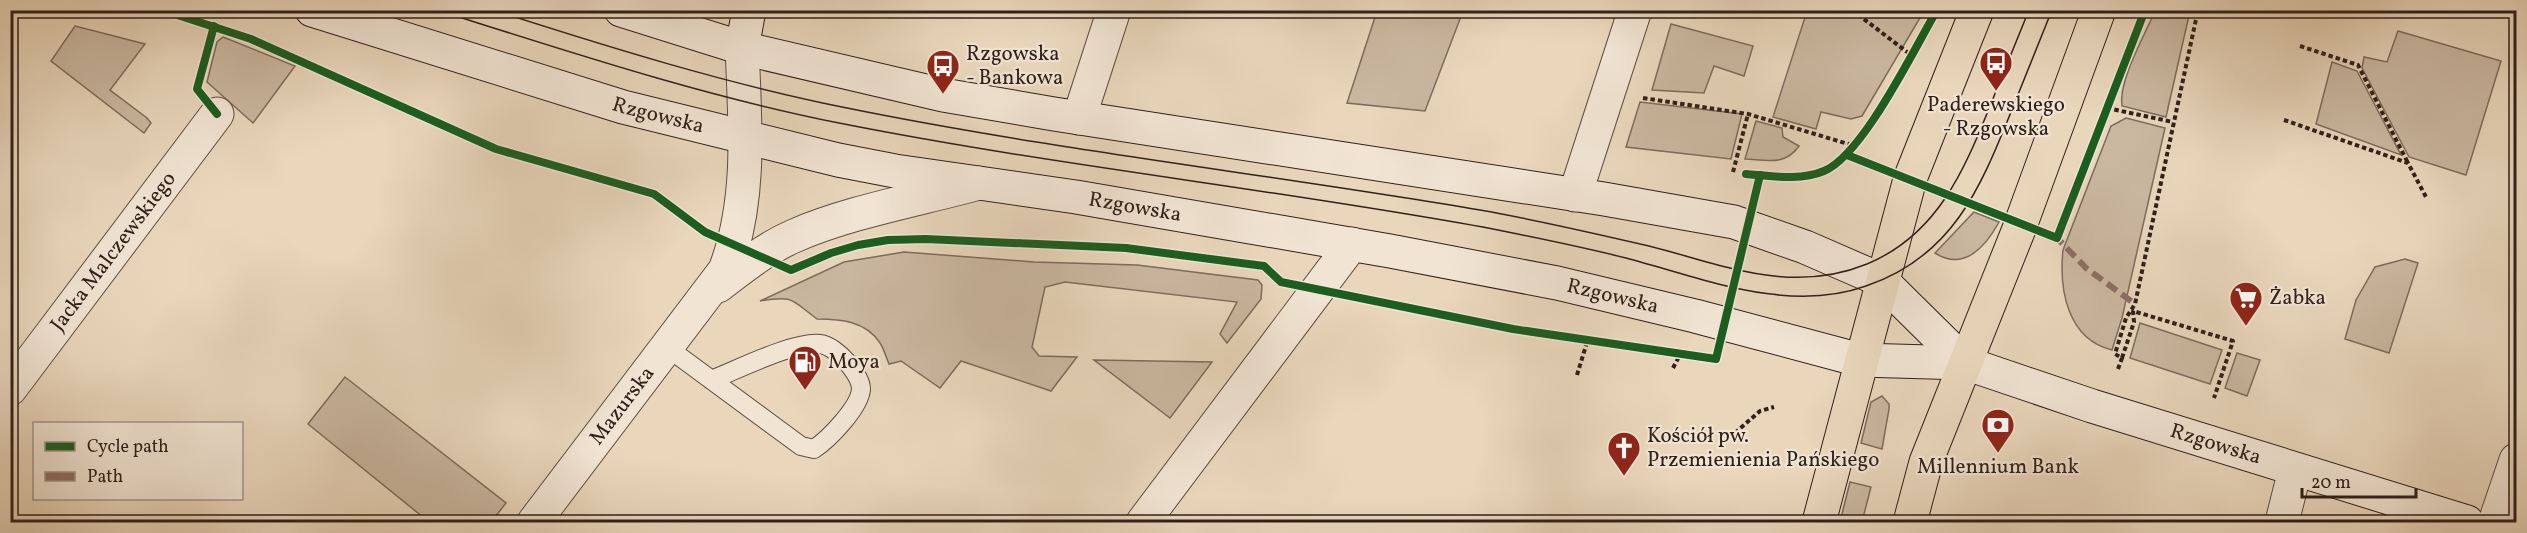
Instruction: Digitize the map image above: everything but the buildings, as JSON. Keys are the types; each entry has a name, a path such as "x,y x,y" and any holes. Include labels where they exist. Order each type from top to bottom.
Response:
{"main road":[{"name":"Rzgowska","path":"312,10 623,106 838,160 1076,197 1352,244 1557,283 1695,316 1860,360 1965,363 2295,470 2467,522"},
{"name":"Rzgowska","path":"621,10 742,48 943,95 1734,222 1804,247 1881,280 1965,363"},
{"name":"Mazurska","path":"534,522 712,291 725,270 734,246 740,216 746,138 742,48 749,10"},
{"path":"1078,118 1114,10"},
{"path":"1575,195 1635,10"},
{"path":"1819,522 1881,280 1916,161 1977,10"},
{"path":"1910,522 1926,462 2019,229 2099,10"},
{"name":"Jacka Malczewskiego","path":"10,389 218,114"},
{"name":"Mazurska","path":"712,291 760,255 820,225 979,183"},
{"path":"1143,522 1352,244"},
{"path":"2495,522 2517,460"},
{"path":"2282,522 2295,470"}],"lane":[{"path":"668,348 711,380 801,446 814,449 827,440 858,400 861,386 851,367 840,355 822,344 801,345 711,380"}],"path":[{"path":"1852,10 1911,55"},
{"path":"2118,369 2134,321 2133,311 2198,10"},
{"path":"2300,46 2358,65 2426,196"},
{"path":"1637,97 1748,114 1855,146"},
{"path":"2107,108 2174,122"},
{"path":"1733,172 1748,114"},
{"path":"2284,120 2408,163"},
{"path":"2122,358 2115,354 2126,318 2133,311"},
{"path":"2133,311 2233,341 2214,399"},
{"path":"1578,375 1588,339"},
{"path":"1673,368 1681,353"},
{"path":"1735,433 1760,411 1774,407"}],"shaded area":[{"path":"1377,11 1463,11 1425,111 1347,103"},
{"path":"1807,11 1924,11 1862,116 1851,119 1821,112 1816,129 1773,117"},
{"path":"2155,11 2190,11 2166,117 2122,106 2128,71"},
{"path":"1671,24 1753,46 1744,76 1714,66 1704,93 1652,90"},
{"path":"75,26 145,44 110,90 151,123 144,133 51,61"},
{"path":"2398,31 2501,61 2466,175 2409,157 2362,68 2364,57 2387,62"},
{"path":"223,37 295,66 253,123 207,82 217,42"},
{"path":"2332,62 2357,71 2401,155 2316,124"},
{"path":"1640,102 1742,114 1731,159 1626,147"},
{"path":"2126,118 2165,128 2122,318 2112,350 2097,344 2076,324 2065,296 2062,265 2063,250 2111,126"},
{"path":"1756,121 1782,128 1783,137 1799,146 1788,157 1782,159 1768,161 1745,159"},
{"path":"1974,212 1999,222 1988,240 1965,258 1955,260 1935,253"},
{"path":"904,252 1034,262 1137,265 1258,280 1262,285 1261,299 1227,343 1220,334 1237,302 1065,282 1045,287 1032,347 1039,356 1077,357 1051,391 961,361 940,388 901,361 889,364 880,343 860,326 843,321 817,319 797,303 787,299 760,301 844,262"},
{"path":"2405,259 2418,263 2389,353 2345,339 2356,300 2375,267"},
{"path":"2140,323 2222,350 2210,384 2130,358"},
{"path":"2237,353 2260,360 2247,396 2225,388"},
{"path":"1094,360 1212,362 1170,418"},
{"path":"345,377 506,503 491,522 429,522 308,424"},
{"path":"1882,396 1889,404 1889,409 1882,449 1861,443 1871,402"},
{"path":"1850,482 1871,487 1862,522 1840,522"}],"tram line":[{"path":"437,10 687,86 839,123 1002,152 1493,229 1626,258 1745,290 1776,295 1806,296 1836,294 1866,286 1896,273 1921,257 1941,239 1959,217 1987,168 2052,10"},
{"path":"493,10 710,76 842,107 1081,149 1480,210 1649,246 1758,274 1784,277 1811,277 1839,273 1867,264 1891,252 1930,218 1945,198 1970,154 2029,10"}],"marked path":[{"path":"2058,234 2057,238 2086,268 2135,304"}],"cycle path":[{"path":"162,10 251,39 496,149 654,194 705,232 791,270 831,253 888,240 926,239 1126,248 1264,266 1281,282 1513,329 1716,359 1760,175"},
{"path":"1746,174 1806,176 1824,171 1839,161 1855,145 1871,123 1937,10"},
{"path":"1847,155 2057,238 2145,10"},
{"path":"214,26 197,89 217,114"}],"place":[{"name":"Paderewskiego - Rzgowska","path":"1996,92"},
{"name":"Rzgowska - Bankowa","path":"943,95"},
{"name":"Żabka","path":"2246,327"},
{"name":"Moya","path":"805,391"},
{"name":"Millennium Bank","path":"1998,454"},
{"name":"Kościół pw. Przemienienia Pańskiego","path":"1624,477"}]}
